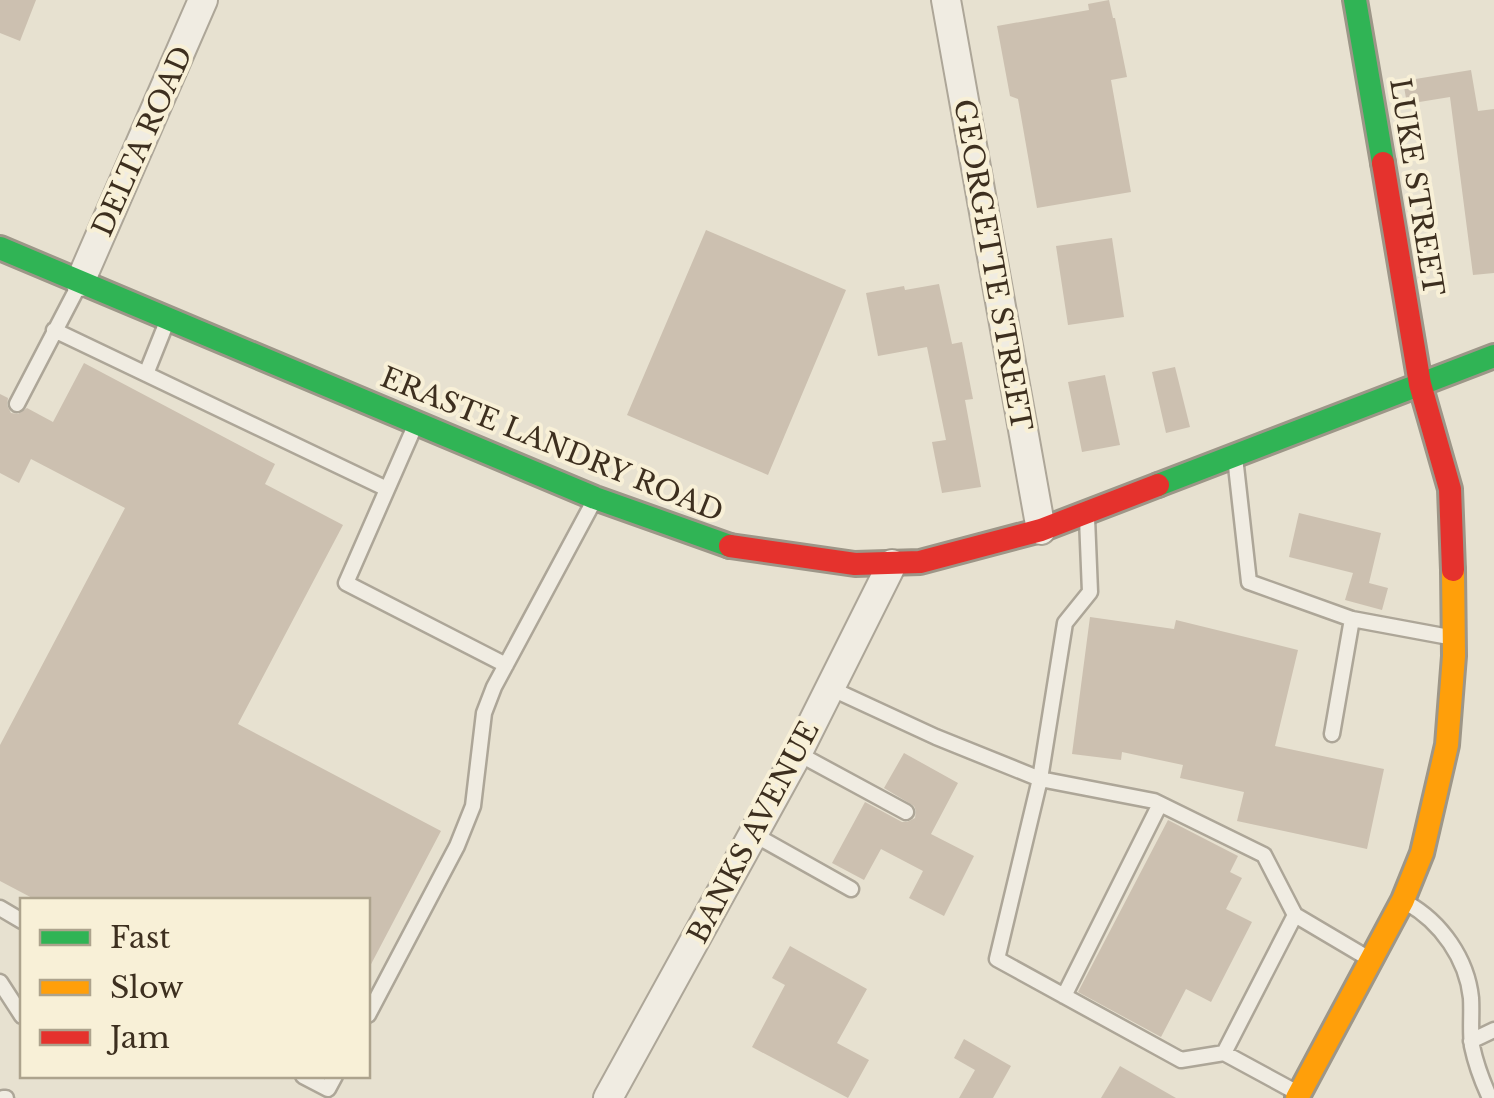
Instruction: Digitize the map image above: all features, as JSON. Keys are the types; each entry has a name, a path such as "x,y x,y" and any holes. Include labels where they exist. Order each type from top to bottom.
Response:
{"street":[{"name":"DELTA ROAD","path":"80,282 203,0"},
{"name":"GEORGETTE STREET","path":"946,0 1041,530"},
{"name":"LUKE STREET","path":"1298,1096 1402,900 1422,854 1447,746 1454,638 1450,490 1420,384 1356,0"},
{"name":"ERASTE LANDRY ROAD","path":"0,248 595,498 728,546 855,564 920,562 1041,530 1494,356"},
{"name":"BANKS AVENUE","path":"608,1098 797,753 892,564"}],"lane":[{"path":"17,404 80,282"},
{"path":"146,374 168,319"},
{"path":"54,330 388,490"},
{"path":"417,423 346,582 506,664"},
{"path":"1235,455 1249,582 1352,619 1454,638"},
{"path":"370,1011 457,846 473,806 484,713 595,498"},
{"path":"1087,512 1090,592 1065,623 1040,779 996,960 1181,1060 1224,1053 1298,1096"},
{"path":"1332,734 1352,619"},
{"path":"830,688 1040,779 1160,804 1264,855 1295,915 1371,960"},
{"path":"797,753 906,812"},
{"path":"1064,996 1160,804"},
{"path":"753,834 851,889"},
{"path":"1402,900 1440,928 1460,960 1468,982 1471,1041 1490,1098"},
{"path":"1224,1053 1295,915"},
{"path":"0,982 20,1013"},
{"path":"1471,1041 1494,1030"},
{"path":"307,1078 328,1089 335,1078"}],"building":[{"path":"0,0 36,0 20,41 0,33"},
{"path":"1109,0 1127,77 1111,80 1131,192 1037,208 1018,99 1010,96 997,26 1089,10 1088,4"},
{"path":"1471,70 1478,111 1494,109 1494,273 1473,275 1450,97 1407,104 1403,81"},
{"path":"706,230 846,290 768,475 627,415"},
{"path":"1112,238 1124,317 1068,325 1056,246"},
{"path":"939,284 952,344 962,342 973,399 965,400 981,487 942,493 932,442 946,440 927,347 878,356 866,293"},
{"path":"84,363 275,464 265,484 343,525 238,724 441,831 370,966 370,898 32,898 0,881 0,745 125,508 31,459 19,483 0,473 0,394 8,398 11,413 18,414 27,408 53,422"},
{"path":"1175,367 1190,427 1166,433 1152,372"},
{"path":"1105,375 1120,445 1082,452 1068,382"},
{"path":"1299,513 1381,533 1369,583 1388,588 1382,610 1345,600 1353,573 1289,557"},
{"path":"1090,617 1174,629 1176,620 1298,650 1275,746 1384,769 1367,849 1237,821 1244,792 1180,778 1183,765 1122,752 1121,760 1072,754"},
{"path":"904,753 958,783 931,834 974,856 944,916 909,898 923,871 881,849 864,880 832,863 865,802 902,822 915,818 914,806 884,788"},
{"path":"1168,820 1238,856 1230,872 1242,878 1226,909 1252,922 1211,1002 1186,989 1161,1037 1078,992"},
{"path":"790,946 867,989 837,1043 869,1060 848,1098 752,1047 785,985 772,978"},
{"path":"964,1039 1011,1066 993,1098 959,1098 975,1070 954,1058"},
{"path":"1120,1066 1176,1098 1101,1098"}],"traffic: fast":[{"path":"1355,0 1383,163"},
{"path":"0,248 595,498 730,546"},
{"path":"1158,485 1494,356"}],"traffic: slow":[{"path":"1297,1098 1403,900 1422,853 1447,745 1454,656 1453,570"}],"traffic: jam":[{"path":"1383,163 1420,384 1450,489 1453,570"},
{"path":"730,546 855,564 920,562 1041,530 1158,485"}]}
